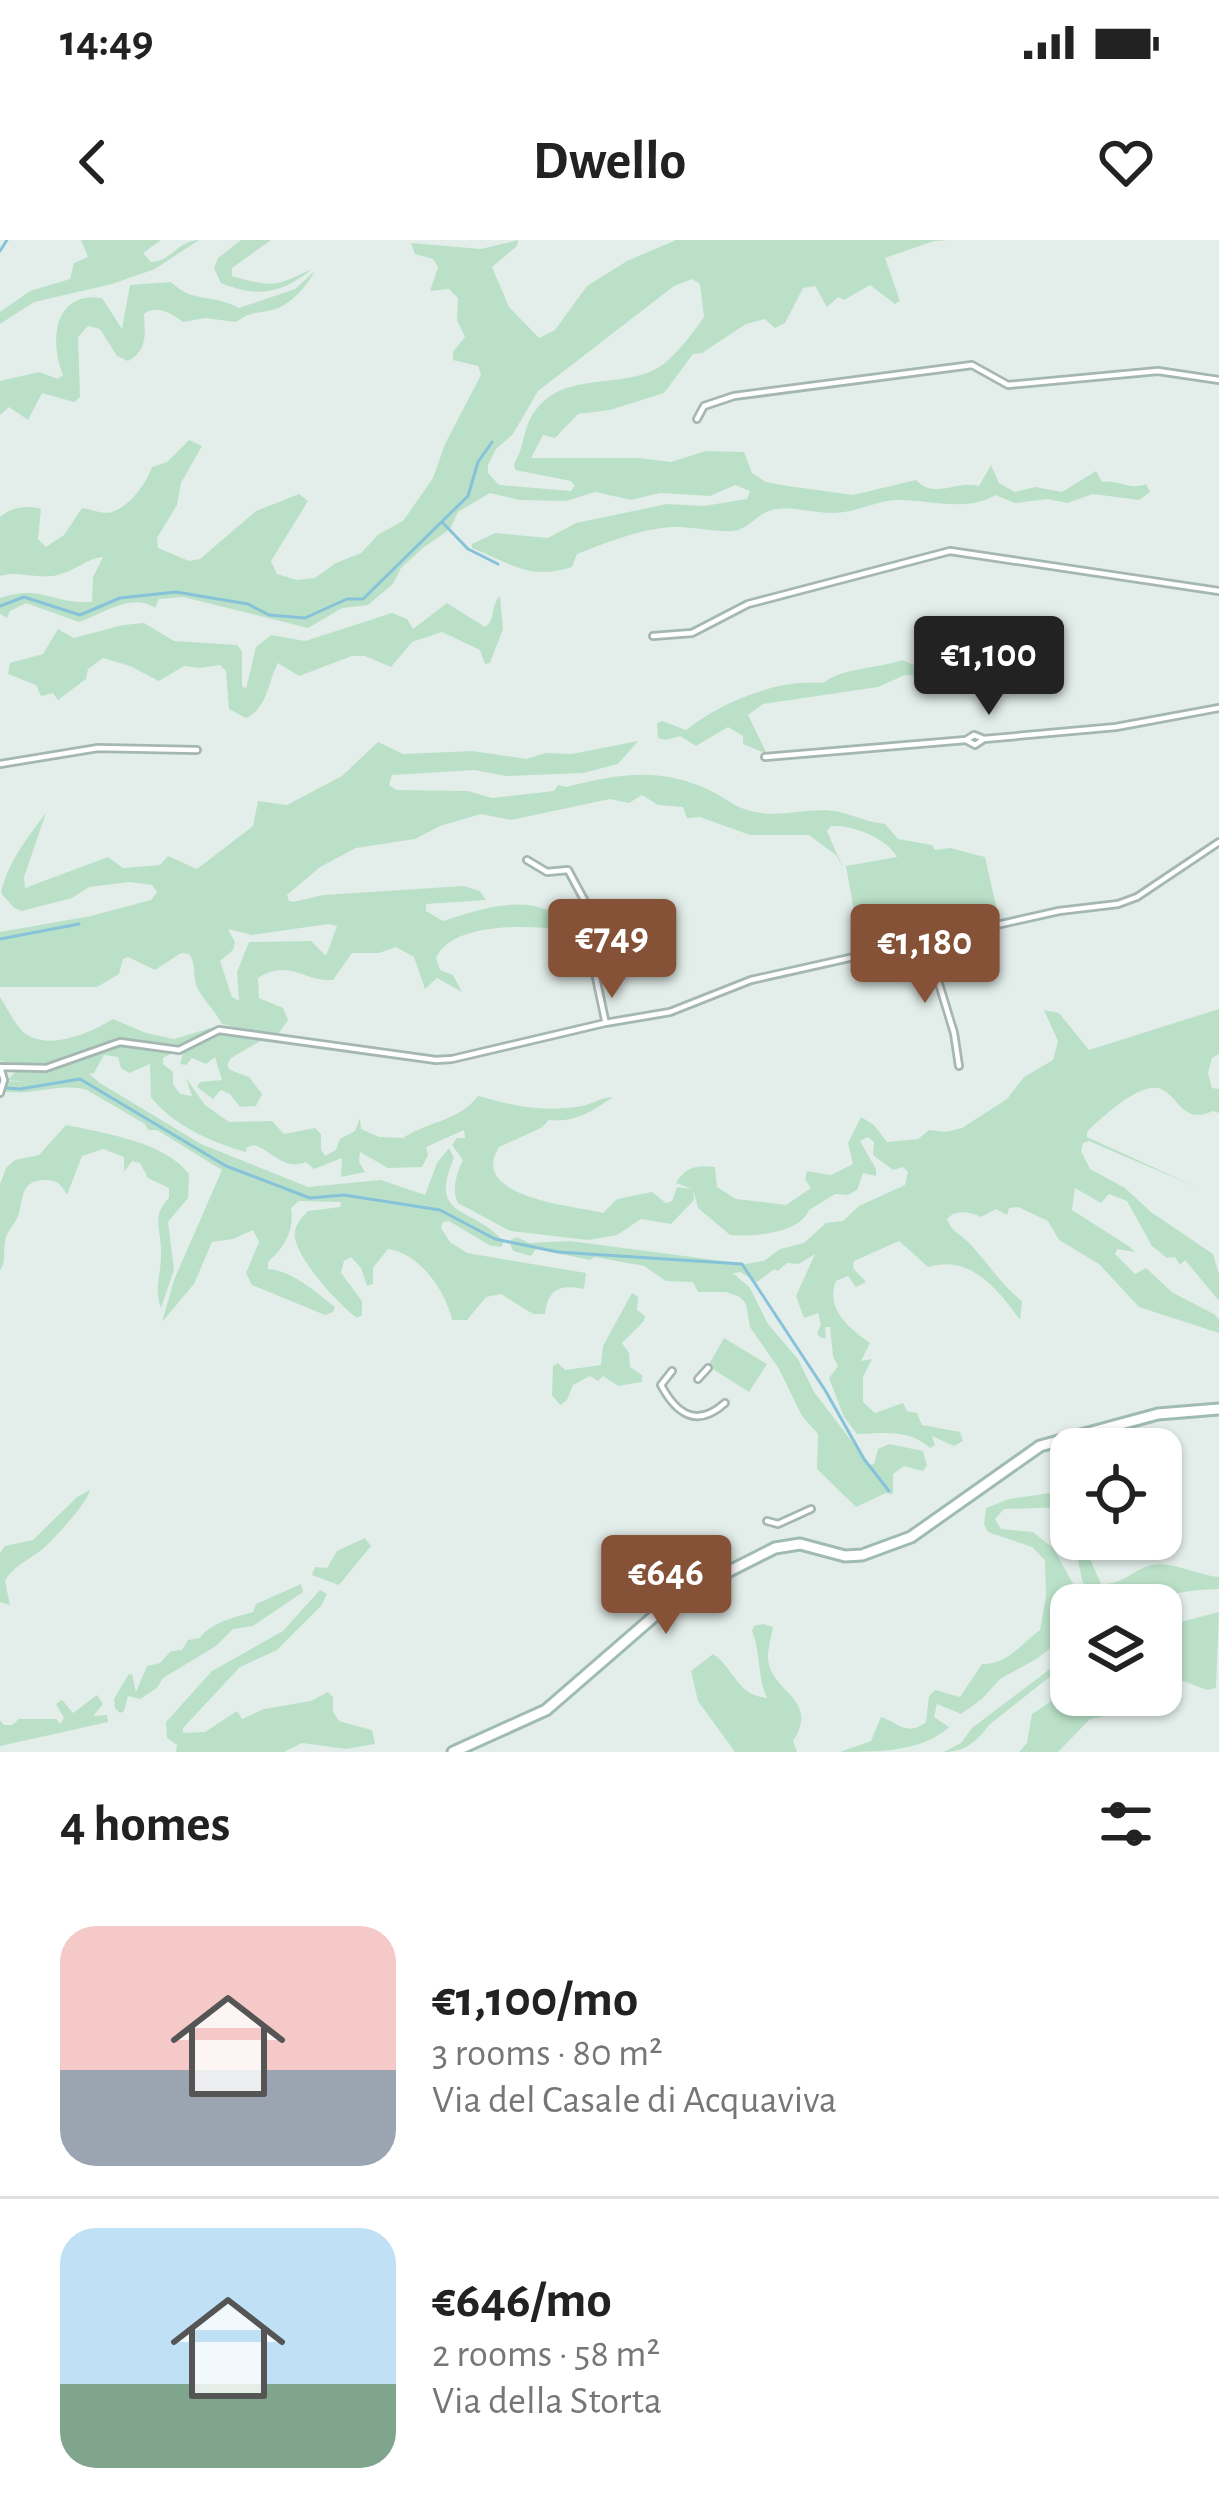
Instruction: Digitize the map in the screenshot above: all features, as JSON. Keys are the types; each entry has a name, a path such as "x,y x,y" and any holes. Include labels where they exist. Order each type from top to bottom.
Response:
{"main road":[{"path":"452,1752 546,1710 679,1596 776,1548 800,1544 845,1556 862,1555 911,1537 1040,1446 1158,1414 1219,1409"}],"street":[{"path":"697,419 704,406 734,396 975,365 1008,385 1158,370 1219,380"},
{"path":"652,636 692,633 748,604 950,550 1219,591"},
{"path":"765,757 967,740 974,735 984,739 1116,727 1219,708"},
{"path":"0,764 98,748 197,750"},
{"path":"2,1087 0,1067 46,1068 120,1042 176,1051 217,1030 452,1059 670,1012 751,980 1080,907 1124,902 1219,842"},
{"path":"527,860 547,872 568,870 585,899 585,925 605,1023"},
{"path":"926,941 954,1033 958,1066"},
{"path":"2,1087 14,1068"},
{"path":"698,1379 708,1369"},
{"path":"672,1372 661,1384 680,1413 709,1416 725,1403"},
{"path":"767,1521 778,1524 811,1509"}],"green space":[{"path":"81,240 161,240 143,253 151,262 199,240 155,269 34,302 0,324 0,312 30,291 70,279 74,263 88,257"},
{"path":"241,240 271,240 232,268 232,276 275,283 312,269 269,291 246,291 221,283 214,268 218,258"},
{"path":"518,240 492,267 509,307 539,338 555,330 587,286 627,261 676,240 949,240 885,258 900,301 895,304 870,285 844,300 838,297 827,307 815,286 803,288 785,323 775,328 765,319 746,324 693,354 664,393 610,410 578,414 555,438 543,435 531,458 671,462 706,451 744,452 752,473 766,482 853,495 916,480 931,489 979,486 991,465 999,483 1015,492 1035,487 1062,492 1096,471 1102,482 1146,484 1150,492 1139,500 1093,494 1067,503 1048,499 1015,503 995,495 972,503 888,501 826,513 778,509 738,530 674,527 637,533 577,554 572,567 544,572 509,564 472,544 495,533 548,538 576,523 667,504 704,506 747,499 750,491 735,485 710,496 660,493 631,500 595,492 566,501 519,500 490,493 458,512 450,529 401,568 393,584 368,605 342,608 308,628 183,597 159,599 155,608 127,603 79,622 26,603 10,611 7,618 0,614 0,598 15,594 92,602 93,577 103,557 58,575 0,576 0,517 19,508 41,509 38,539 46,547 64,535 82,508 109,513 125,505 152,467 167,462 189,440 202,446 157,538 158,548 189,561 200,559 256,511 299,494 308,501 271,561 277,574 297,580 315,578 361,553 379,534 403,521 433,478 481,375 478,366 453,360 453,352 465,337 457,320 458,298 449,289 430,291 438,267 433,259 415,254 411,243 481,249","holes":["692,279 700,284 704,317 667,361 638,376 563,389 534,413 515,470 571,481 575,486 571,491 499,485 488,473 488,465 538,391 674,286"]},
{"path":"315,271 285,304 236,322 205,318 183,322 164,311 149,311 144,314 142,347 128,361 117,356 100,329 88,326 78,337 80,397 74,402 42,393 28,420 9,407 0,415 0,381 39,372 58,379 63,375 57,334 59,321 74,302 102,298 122,329 130,285 171,282 187,293 239,308 295,289"},
{"path":"500,596 503,629 490,663 485,664 480,650 442,632 412,642 391,667 352,656 299,676 278,663 263,701 246,718 229,709 226,671 220,665 184,666 159,681 103,658 88,669 86,679 58,700 53,693 41,696 36,685 8,674 10,663 43,654 58,629 74,638 144,623 174,641 237,645 242,651 242,686 246,689 256,647 271,635 305,641 392,613 407,619 413,629 447,603 485,627"},
{"path":"902,660 947,673 946,677 905,675 878,687 763,704 748,715 767,754 743,744 743,736 728,727 696,746 680,736 658,738 657,723 662,721 686,730 751,694 823,683 841,674"},
{"path":"638,741 618,764 583,773 506,776 474,770 392,775 389,785 396,790 468,791 492,798 622,776 658,776 694,784 755,812 840,812 885,824 898,839 985,857 999,919 861,950 846,866 897,857 886,844 859,830 831,826 827,831 843,868 836,855 809,835 750,835 700,817 687,818 683,807 658,805 642,795 629,803 610,799 511,820 481,814 415,839 356,848 320,867 287,895 293,902 323,895 464,886 480,891 486,900 426,904 426,911 443,921 490,908 526,905 583,918 585,933 503,928 481,930 446,945 436,958 440,970 453,975 462,992 437,978 425,989 414,957 396,947 379,953 352,953 333,980 288,970 269,972 258,978 259,998 283,1008 288,1020 276,1037 222,1024 197,986 189,954 181,953 155,970 128,957 119,974 97,987 0,987 0,932 91,916 151,900 157,892 152,885 130,882 89,887 72,898 22,911 14,908 1,893 4,882 46,813 24,877 25,888 108,857 123,868 160,865 168,856 197,869 253,826 258,801 287,805 342,776 378,742 403,754 472,751 527,759 545,753 572,754","holes":["337,926 326,956 311,941 249,942 237,972 239,1001 232,997 220,961 233,950 235,942 228,929 252,935"]},
{"path":"0,997 21,1029 39,1040 72,1037 113,1019 174,1039 214,1027 176,1048 118,1040 52,1063 11,1063 0,1061"},
{"path":"1219,1009 1219,1054 1212,1058 1208,1073 1212,1088 1219,1089 1219,1113 1189,1113 1155,1088 1122,1102 1087,1132 1087,1137 1201,1189 1089,1141 1081,1151 1090,1169 1125,1188 1151,1212 1213,1254 1219,1301 1185,1260 1180,1265 1175,1257 1167,1258 1152,1246 1127,1201 1109,1194 1101,1203 1075,1188 1072,1210 1135,1252 1117,1249 1115,1254 1135,1274 1146,1268 1173,1293 1214,1314 1219,1333 1139,1307 1099,1264 1059,1240 1048,1221 1018,1207 1009,1208 1007,1215 996,1209 981,1217 955,1214 947,1219 951,1227 1022,1301 1020,1320 982,1277 957,1265 928,1267 899,1241 854,1261 853,1268 866,1282 856,1287 848,1276 836,1281 833,1291 841,1317 870,1343 861,1361 872,1359 863,1377 863,1402 875,1413 903,1403 907,1411 917,1413 922,1425 960,1432 963,1441 954,1446 932,1436 935,1445 930,1448 905,1435 857,1434 844,1417 829,1378 838,1366 830,1327 825,1327 826,1338 821,1338 818,1313 804,1318 796,1296 815,1254 799,1264 774,1269 757,1282 733,1273 750,1288 768,1324 798,1359 814,1392 870,1465 878,1449 889,1444 923,1451 927,1465 923,1471 904,1466 893,1474 893,1494 856,1507 817,1469 818,1434 802,1416 779,1369 750,1327 740,1297 698,1292 693,1282 666,1281 644,1266 536,1249 531,1256 513,1251 509,1241 517,1237 529,1243 570,1241 745,1264 764,1261 780,1249 804,1243 826,1223 843,1221 859,1206 905,1185 908,1172 903,1167 893,1170 873,1155 874,1142 868,1137 860,1141 876,1176 863,1173 857,1190 835,1194 787,1229 730,1235 698,1208 693,1189 694,1200 671,1224 641,1219 617,1235 588,1240 510,1231 458,1203 455,1187 463,1160 452,1145 457,1138 465,1138 464,1130 426,1147 422,1167 388,1168 360,1152 365,1172 341,1177 342,1158 314,1169 306,1162 284,1162 254,1145 246,1152 194,1132 151,1097 150,1064 129,1073 121,1068 118,1057 104,1055 89,1074 100,1083 201,1144 308,1187 381,1180 425,1195 437,1163 449,1148 454,1158 447,1178 450,1202 504,1242 501,1247 489,1245 443,1222 441,1228 450,1242 467,1253 586,1273 584,1289 557,1290 545,1314 533,1314 501,1294 486,1297 467,1320 452,1320 444,1298 421,1266 388,1249 373,1268 373,1284 367,1286 351,1257 344,1261 341,1273 362,1301 362,1315 357,1318 320,1281 295,1238 296,1226 308,1211 340,1207 341,1202 299,1201 291,1208 287,1238 268,1262 268,1269 304,1283 335,1307 333,1312 325,1315 252,1285 246,1273 259,1242 253,1230 212,1242 194,1284 162,1322 174,1280 222,1170 87,1090 3,1091 7,1081 25,1082 8,1080 16,1071 44,1072 121,1044 172,1053 163,1058 163,1064 173,1072 173,1084 180,1094 192,1096 186,1078 205,1105 229,1122 272,1121 284,1134 315,1128 321,1134 325,1156 355,1131 360,1118 361,1129 379,1137 403,1138 462,1111 478,1096 549,1109 613,1097 576,1117 549,1120 499,1147 493,1164 498,1178 529,1196 603,1213 617,1199 652,1192 666,1203 672,1201 677,1187 692,1189 676,1183 683,1173 715,1167 717,1187 736,1199 786,1205 811,1188 805,1180 807,1171 831,1175 853,1164 848,1143 861,1117 887,1142 918,1139 929,1130 962,1128 1007,1099 1024,1077 1053,1060 1058,1041 1044,1010 1059,1013 1089,1050"},
{"path":"217,1032 262,1040 227,1065 249,1077 262,1094 256,1106 240,1107 221,1090 213,1099 197,1087 200,1082 222,1080 215,1057 206,1064 192,1058 180,1064 183,1053"},
{"path":"66,1125 150,1147 189,1174 188,1198 168,1222 174,1270 161,1308 159,1217 169,1188 148,1178 140,1163 132,1161 124,1172 124,1157 103,1149 82,1156 67,1195 52,1180 36,1181 26,1188 6,1238 0,1271 0,1184 6,1168 15,1160 39,1155"},
{"path":"632,1293 638,1297 637,1310 644,1321 622,1343 630,1367 642,1375 642,1382 618,1386 603,1376 598,1381 590,1376 573,1385 560,1405 552,1395 553,1366 558,1363 565,1370 601,1365 603,1346"},
{"path":"724,1338 767,1364 749,1392 708,1366"},
{"path":"90,1490 54,1538 9,1575 5,1581 10,1605 0,1602 0,1553 5,1546 33,1540"},
{"path":"1050,1493 1050,1508 1004,1509 995,1519 1001,1529 1033,1532 1050,1546 1050,1560 1060,1560 1073,1584 1050,1584 1050,1648 1000,1679 961,1714 937,1704 934,1717 949,1727 926,1741 898,1749 840,1752 871,1741 881,1717 903,1727 926,1722 929,1696 935,1690 960,1697 982,1664 1007,1657 1040,1630 1045,1560 1032,1547 988,1532 984,1524 986,1508"},
{"path":"365,1538 371,1546 339,1585 312,1575 315,1567 327,1568 337,1551"},
{"path":"1078,1560 1090,1560 1101,1584 1082,1580"},
{"path":"1156,1564 1219,1577 1219,1589 1182,1593 1182,1584 1108,1584"},
{"path":"301,1584 303,1592 253,1626 233,1629 140,1699 128,1696 124,1711 115,1708 114,1699 128,1675 132,1674 136,1692 147,1666 160,1663 171,1651 182,1650 188,1640 200,1638 216,1624 253,1612 256,1604"},
{"path":"320,1590 327,1594 321,1606 277,1650 240,1667 183,1733 205,1732 237,1711 242,1719 328,1692 339,1721 372,1730 375,1744 346,1749 302,1743 284,1752 176,1752 177,1745 167,1738 166,1722 212,1671 283,1631"},
{"path":"1219,1612 1216,1688 1207,1690 1182,1681 1182,1622"},
{"path":"763,1624 773,1627 768,1651 773,1675 799,1707 800,1727 793,1741 797,1752 735,1752 698,1701 691,1671 713,1654 742,1687 767,1698 752,1631"},
{"path":"1050,1669 1050,1677 975,1741 944,1752 961,1743 972,1728"},
{"path":"97,1695 103,1704 93,1716 107,1715 108,1722 0,1746 0,1720 12,1725 19,1719 56,1719 60,1724 64,1718 56,1704 62,1700 73,1713"},
{"path":"1050,1702 1050,1716 1103,1716 1090,1719 1058,1752 1019,1752 1027,1743 1032,1714"}],"waterway":[{"path":"0,251 7,240"},
{"path":"0,606 24,597 80,615 120,598 176,592 248,604 269,615 305,618 347,599 363,599 468,496 478,462 492,442"},
{"path":"443,523 468,549 498,564"},
{"path":"0,939 79,924"},
{"path":"6,1088 80,1079 226,1166 310,1198 344,1195 440,1210 495,1239 558,1252 742,1264 889,1491"}]}
